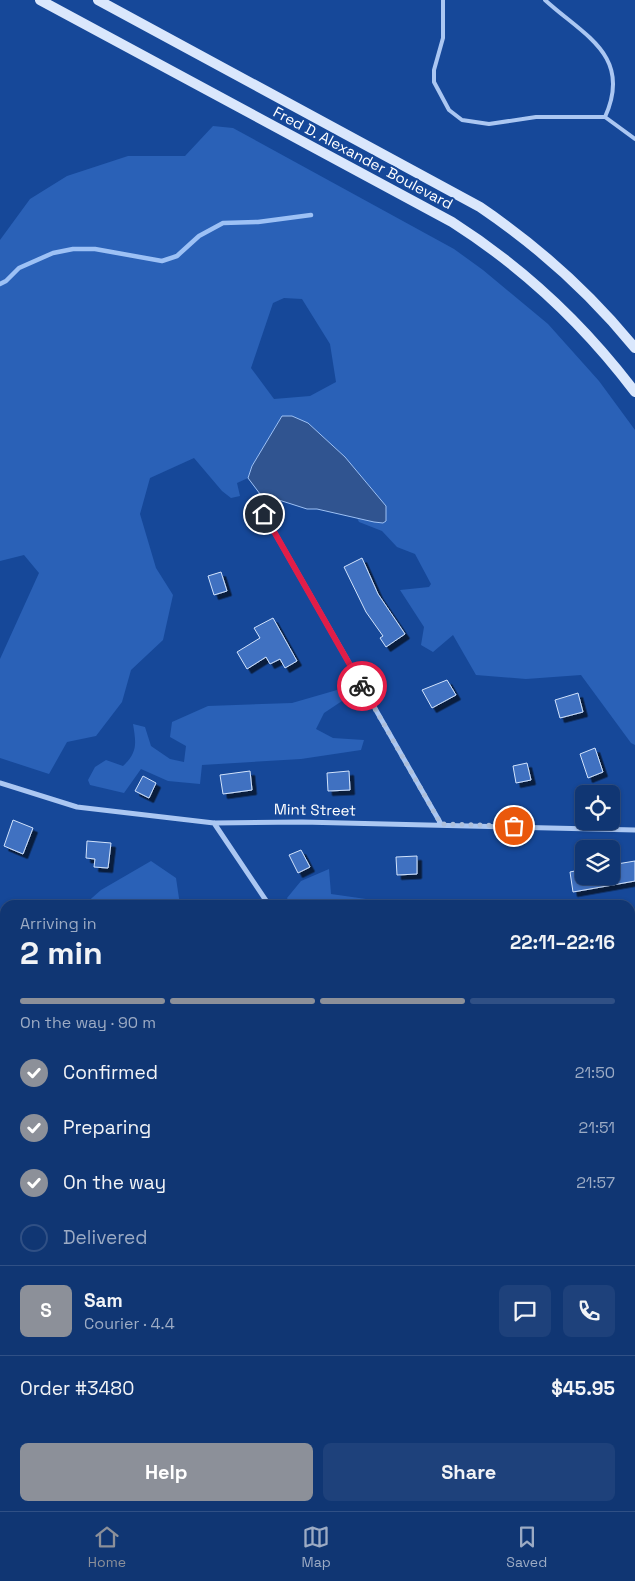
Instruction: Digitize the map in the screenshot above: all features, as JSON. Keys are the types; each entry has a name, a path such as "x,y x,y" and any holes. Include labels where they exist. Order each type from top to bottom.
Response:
{"main road":[{"name":"Fred D. Alexander Boulevard","path":"40,0 452,222 481,241 553,298 610,358 635,392"},
{"name":"Fred D. Alexander Boulevard","path":"98,0 480,207 536,247 570,278 635,348"}],"street":[{"path":"264,514 441,824"},
{"name":"Mint Street","path":"0,783 77,807 214,823 441,824 635,830"},
{"path":"214,823 266,900"}],"lane":[{"path":"443,0 443,38 434,70 434,82 449,110 462,120 489,124 536,117 605,117 635,139"},
{"path":"545,0 577,25 603,50 615,87 614,98 605,117"}],"shaded area":[{"path":"213,126 233,128 454,249 483,270 548,324 599,381 635,430 635,745 631,743 581,675 526,679 476,675 453,635 433,652 421,645 424,627 400,590 429,587 431,584 415,554 397,547 382,531 359,522 357,518 383,523 386,521 386,506 345,457 308,423 282,416 252,466 248,478 237,483 240,496 231,498 222,491 194,458 150,478 140,514 156,568 173,595 163,640 131,670 122,702 96,736 67,742 49,774 0,758 0,659 39,573 24,555 0,561 0,240 30,199 67,176 128,156 185,156","holes":["284,298 302,299 330,344 336,382 310,396 274,399 251,368 273,303"]},
{"path":"282,416 292,416 308,423 345,457 386,506 386,521 383,523 374,522 317,509 307,509 260,494 248,478 252,466"},
{"path":"337,690 342,701 324,713 316,729 333,738 364,740 361,750 301,759 202,765 200,784 168,781 141,769 124,793 90,785 88,780 95,767 106,760 123,766 128,761 135,747 133,724 145,727 151,746 170,759 184,762 186,746 170,737 172,722 208,706 292,703"},
{"path":"151,861 176,878 179,900 90,900 101,890"},
{"path":"329,869 331,894 373,900 288,900 287,898 301,881"}],"building":[{"path":"362,558 378,594 405,634 386,647 380,638 383,636 366,612 344,567"},
{"path":"221,572 227,591 214,595 208,576"},
{"path":"273,618 297,661 285,668 280,659 270,664 266,657 247,669 237,652 260,638 254,628"},
{"path":"447,680 456,695 432,708 422,690"},
{"path":"578,693 583,712 560,718 555,700"},
{"path":"595,748 603,772 588,778 580,754"},
{"path":"527,763 531,780 516,783 513,766"},
{"path":"250,771 252,790 223,794 220,775"},
{"path":"349,771 350,790 328,791 327,773"},
{"path":"143,776 156,783 149,798 135,791"},
{"path":"13,820 33,828 23,854 4,846"},
{"path":"87,841 111,843 108,868 94,867 95,859 86,858"},
{"path":"301,850 310,867 298,873 289,855"},
{"path":"417,856 417,874 397,875 396,857"},
{"path":"635,861 635,881 620,884 620,864"},
{"path":"575,871 575,885 612,885 573,892 570,872"}],"waterway":[{"path":"0,284 6,281 19,268 53,253 73,249 95,249 162,261 177,256 199,236 223,223 258,222 311,215"}],"way so far":[{"path":"362,686 441,824 514,826"}],"route":[{"path":"264,514 362,686"}]}
